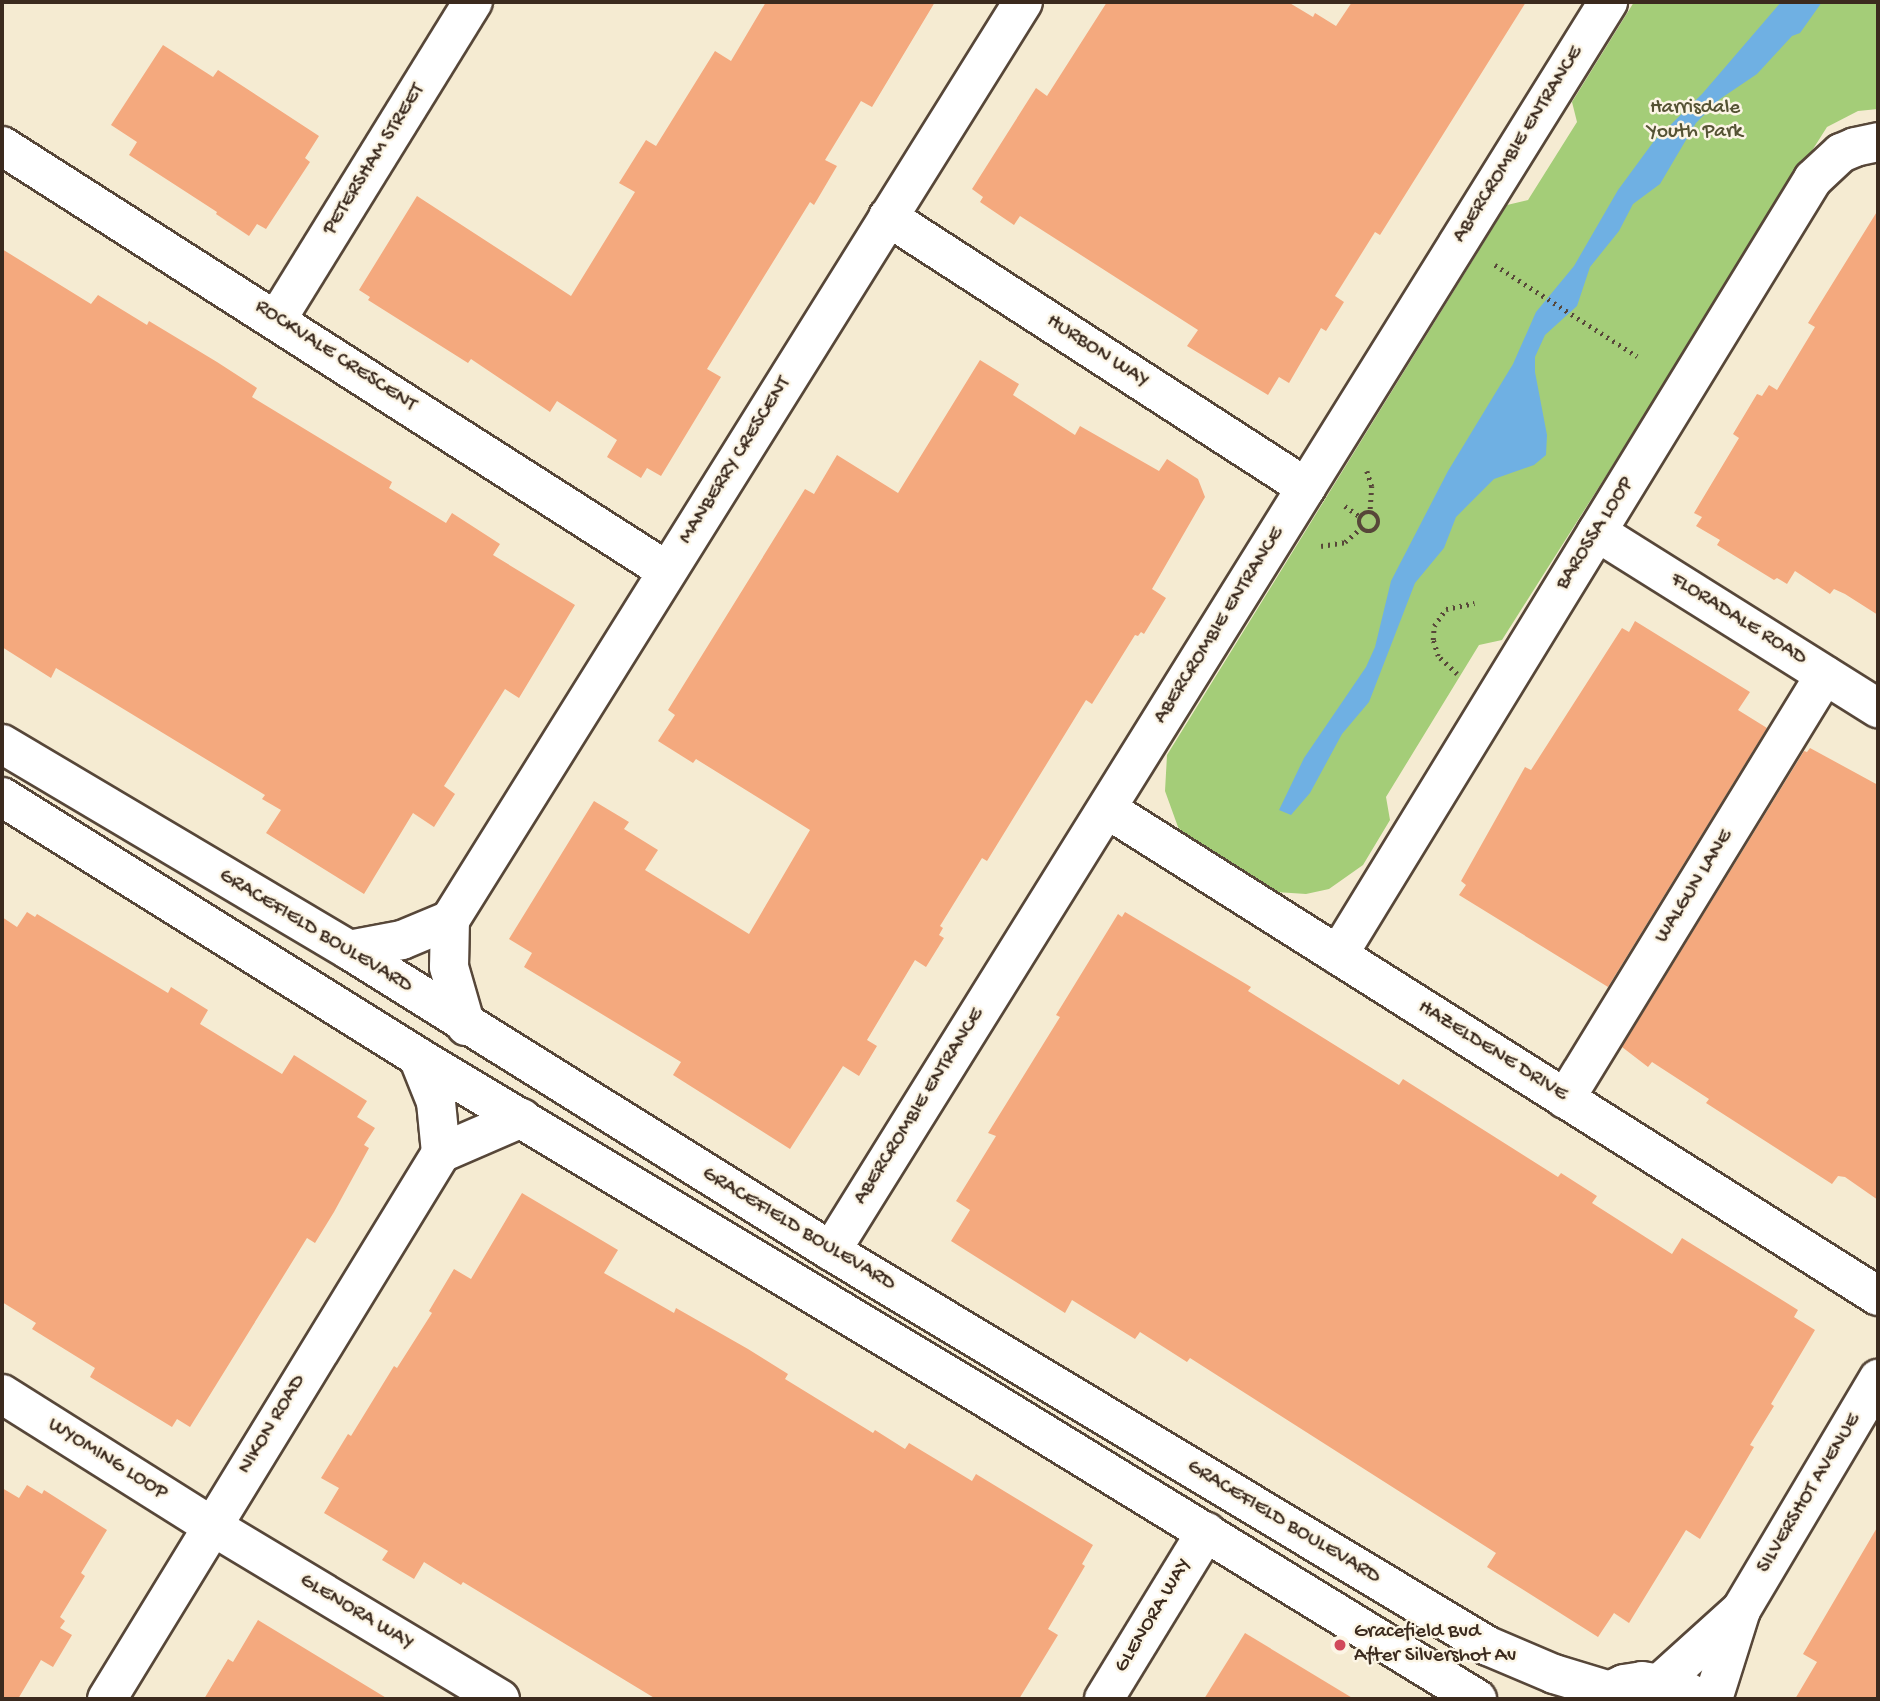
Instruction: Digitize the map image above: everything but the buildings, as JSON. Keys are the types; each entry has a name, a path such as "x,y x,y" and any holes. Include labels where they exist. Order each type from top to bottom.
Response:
{"street":[{"name":"PETERSHAM STREET","path":"277,320 473,2"},
{"name":"MANBERRY CRESCENT","path":"450,920 1023,2"},
{"name":"ABERCROMBIE ENTRANCE","path":"831,1251 1608,2"},
{"name":"BAROSSA LOOP","path":"1338,955 1813,179 1841,153 1855,146 1878,142"},
{"name":"ROCKVALE CRESCENT","path":"2,146 667,571"},
{"name":"HURBON WAY","path":"888,217 1306,487"},
{"name":"FLORADALE ROAD","path":"1597,533 1878,708"},
{"name":"WALGUN LANE","path":"1566,1099 1825,675"},
{"name":"GRACEFIELD BOULEVARD","path":"2,744 349,950 466,1026 831,1251 1488,1646 1600,1695"},
{"path":"2,797 418,1057 1206,1532 1477,1699"},
{"name":"HAZELDENE DRIVE","path":"1107,808 1878,1296"},
{"path":"349,950 412,937 450,920 449,967 466,1026"},
{"path":"418,1057 436,1102 441,1153 522,1118"},
{"name":"NIKON ROAD","path":"107,1699 441,1153"},
{"name":"SILVERSHOT AVENUE","path":"1713,1699 1741,1610 1878,1379"},
{"name":"WYOMING LOOP","path":"2,1394 212,1526"},
{"name":"GLENORA WAY","path":"212,1526 499,1699"},
{"name":"GLENORA WAY","path":"1104,1699 1206,1532"},
{"name":"SILVERSHOT AVENUE","path":"1661,1682 1741,1610"},
{"path":"1600,1695 1624,1684 1661,1682 1679,1687 1700,1699"}],"path":[{"path":"1495,265 1637,356"},
{"path":"1367,471 1372,486 1370,513"},
{"path":"1345,506 1361,517"},
{"path":"1361,517 1370,513"},
{"path":"1361,528 1370,533 1378,527 1377,517 1370,513"},
{"path":"1321,546 1345,542 1361,528 1361,517"},
{"path":"1457,674 1438,656 1433,640 1434,626 1446,609 1474,603"}],"green space":[{"name":"Harrisdale Youth Park","path":"1634,2 1878,2 1878,109 1858,111 1827,127 1502,640 1479,645 1386,797 1390,820 1363,865 1329,889 1306,894 1276,892 1186,836 1178,827 1165,791 1167,755 1507,205 1528,200 1577,122 1572,102"}],"water":[{"path":"1781,2 1822,2 1800,33 1792,36 1757,74 1720,99 1696,123 1660,184 1633,204 1619,231 1590,267 1577,306 1545,335 1535,357 1535,372 1547,435 1546,455 1534,465 1494,479 1456,517 1444,548 1415,583 1369,702 1342,734 1310,793 1291,815 1279,810 1304,758 1366,667 1375,647 1391,581 1448,471 1513,364 1536,312 1574,266 1618,190 1654,141 1702,94"}],"place":[{"name":"Gracefield Bvd After Silvershot Av","path":"1340,1645"}]}
